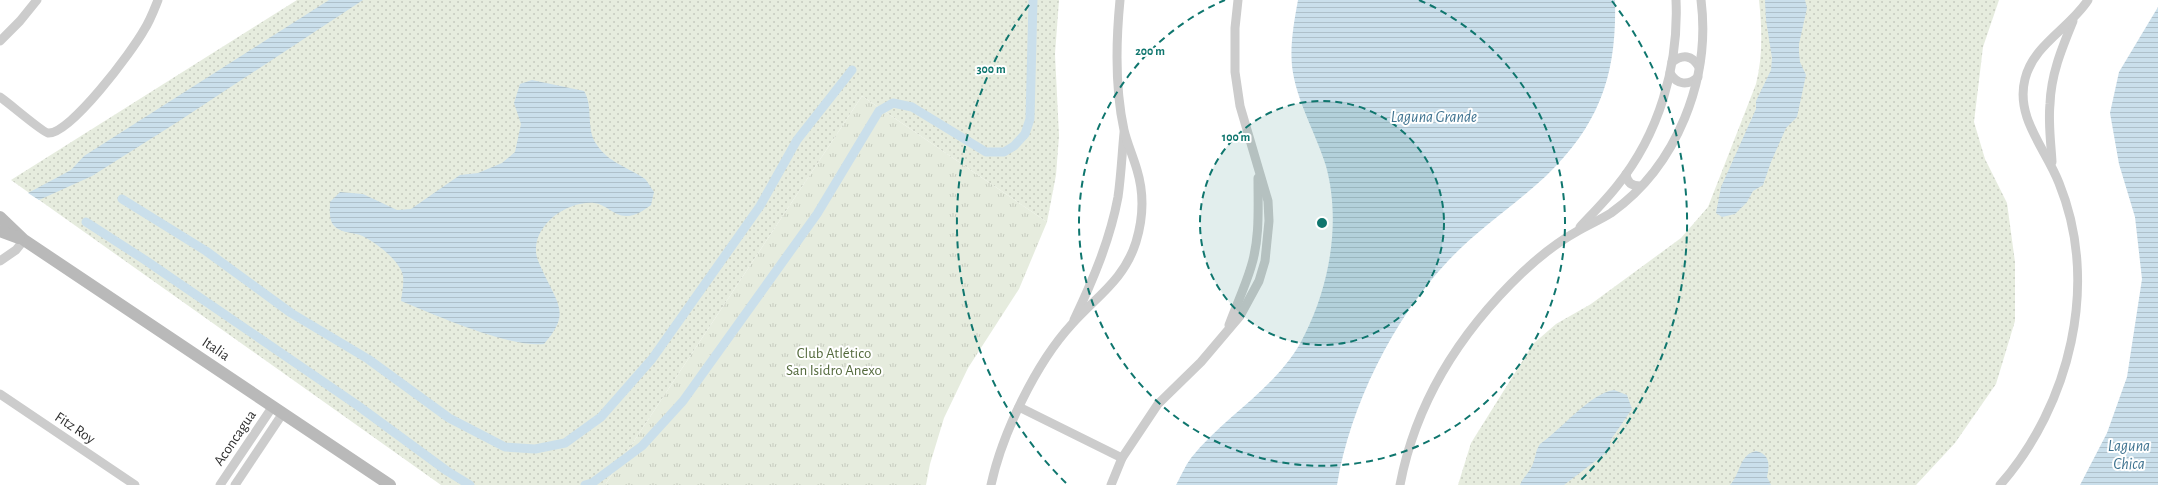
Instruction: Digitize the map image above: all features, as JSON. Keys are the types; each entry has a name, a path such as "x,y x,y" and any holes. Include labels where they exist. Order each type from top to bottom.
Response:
{"street":[{"path":"0,41 37,0"},
{"path":"0,97 46,133 51,133 58,130 84,108 118,70 144,30 158,0"},
{"path":"991,485 1003,446 1019,407 1042,366 1071,324 1091,283 1113,220 1124,130 1117,51 1120,0"},
{"path":"1111,485 1122,458 1158,404 1201,362 1225,334 1253,260 1258,230 1258,171 1236,89 1234,57 1238,0"},
{"path":"1575,232 1626,174 1651,130 1670,73 1676,30 1676,0"},
{"path":"1400,485 1414,436 1430,393 1461,342 1479,318 1524,271 1575,232 1611,212 1640,186 1665,155 1677,135 1687,113 1698,76 1703,22 1701,0"},
{"path":"2000,485 2031,445 2043,423 2064,374 2070,348 2076,294 2074,243 2069,215 2052,166 2027,119 2023,100 2025,79 2036,55 2074,19 2088,0"},
{"path":"2052,166 2050,103 2052,83 2061,52 2074,19"},
{"path":"2046,44 2056,44 2061,52"},
{"path":"1672,62 1680,57 1686,56 1696,61 1699,67"},
{"path":"1670,73 1678,82 1683,83 1689,82 1698,76"},
{"path":"2033,132 2042,134 2050,128"},
{"path":"1071,324 1106,292 1123,270 1137,237 1142,206 1138,171 1124,130"},
{"path":"1120,171 1124,167 1129,166 1138,171"},
{"path":"1626,174 1628,182 1632,185 1640,186"},
{"name":"Italia","path":"0,217 24,240 390,485"},
{"name":"Italia","path":"0,231 24,240"},
{"path":"0,261 16,250 24,240"},
{"path":"1091,283 1096,290 1106,292"},
{"name":"Fitz Roy","path":"0,394 135,485"},
{"path":"1019,407 1122,458"},
{"name":"Aconcagua","path":"220,485 278,410"},
{"name":"Aconcagua","path":"235,485 278,410"}],"green space":[{"path":"297,0 1059,0 1055,54 1059,136 1056,175 1047,222 862,96 605,485 441,485 11,180"},
{"path":"1759,0 1999,0 1983,47 1974,122 1985,159 2007,203 2015,262 2015,321 1996,384 1955,443 1916,485 1458,485 1471,443 1533,344 1556,324 1591,304 1681,238 1708,207 1756,84 1760,63 1761,42"},
{"name":"Club Atlético San Isidro Anexo","path":"862,96 1047,222 1019,289 968,368 944,418 930,464 926,485 605,485"}],"water":[{"path":"329,0 363,0 179,121 92,176 39,200 28,193 71,170 84,156"},
{"name":"Laguna Grande","path":"1298,0 1615,0 1613,51 1602,96 1580,137 1565,157 1534,187 1460,249 1428,284 1409,309 1377,365 1363,395 1343,455 1337,485 1176,485 1191,458 1205,442 1282,370 1294,353 1314,315 1327,273 1333,230 1333,208 1330,187 1326,166 1302,104 1294,79 1292,66 1292,41"},
{"path":"1765,0 1805,0 1807,8 1799,44 1799,52 1800,62 1806,75 1797,117 1786,128 1763,185 1753,191 1747,202 1735,214 1722,217 1716,213 1721,187 1756,109 1756,101 1771,70 1772,58 1766,20"},
{"name":"Laguna Chica","path":"2158,7 2158,485 2080,485 2107,433 2127,377 2142,279 2135,217 2119,164 2110,113 2119,72"},
{"path":"532,80 584,91 589,104 591,132 597,145 613,161 645,179 654,192 651,205 634,215 618,215 598,204 584,203 564,210 547,223 541,231 537,241 536,254 539,264 558,303 560,311 557,326 544,344 529,344 493,336 452,322 401,301 403,276 401,270 392,258 379,246 360,235 338,229 332,223 330,218 330,202 340,192 363,194 397,210 411,209 460,175 478,173 502,163 515,152 521,124 514,103 520,84"},
{"path":"1614,390 1627,395 1632,409 1610,441 1610,447 1607,452 1564,485 1520,485 1532,466 1540,444 1585,405 1595,398"},
{"path":"1756,451 1761,452 1768,461 1769,468 1767,477 1771,485 1730,485 1746,456"}],"waterway":[{"path":"585,485 592,483 642,446 683,401 817,214 879,111 893,103 912,107 986,152 1004,152 1014,146 1025,134 1030,119 1033,0"},
{"path":"122,199 206,251 291,313 368,359 449,418 505,447 535,449 565,443 601,417 652,359 760,206 797,140 852,70"},
{"path":"86,222 145,260 357,405 447,471 470,485"}]}
